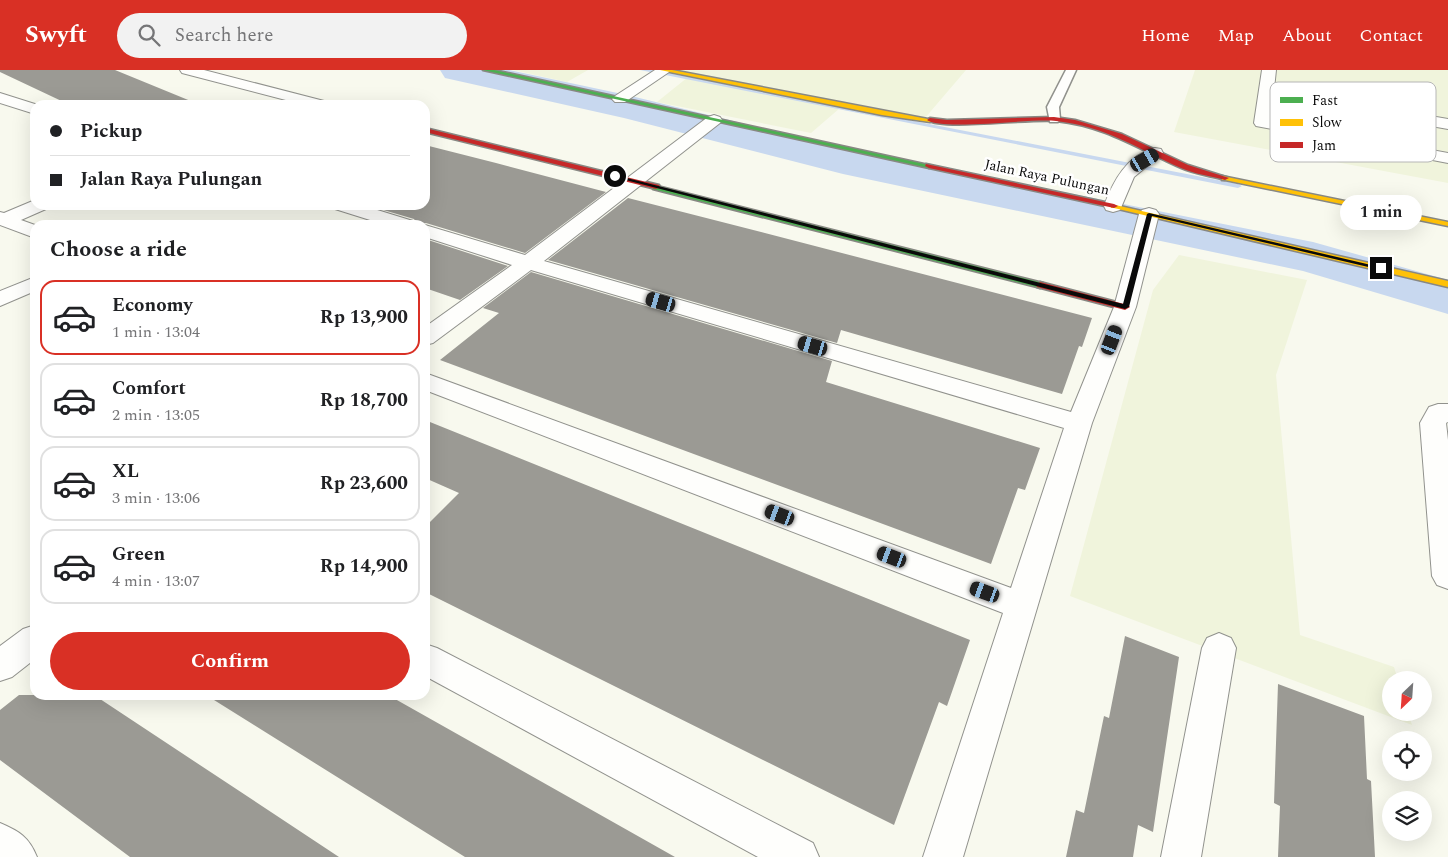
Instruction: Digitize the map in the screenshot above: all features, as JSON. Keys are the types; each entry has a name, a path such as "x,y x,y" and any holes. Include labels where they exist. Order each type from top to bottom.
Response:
{"street":[{"path":"187,70 301,100"},
{"name":"Jalan Raya Pulungan","path":"486,70 640,103 705,128 1113,206 1147,224 1448,284"},
{"path":"1269,70 1262,123 1270,125"},
{"path":"620,99 668,74 926,120 947,122 1054,119 1074,122 1120,134 1155,153 1185,166 1224,178 1448,224"},
{"path":"640,103 668,74"},
{"path":"1266,92 1270,93"},
{"path":"0,98 30,107"},
{"path":"287,100 292,98"},
{"path":"430,334 528,263 705,128"},
{"path":"430,131 634,181 1125,307"},
{"path":"1113,206 1119,187 1130,170 1155,153"},
{"path":"2,219 30,209"},
{"path":"358,210 390,220"},
{"path":"2,219 30,230"},
{"path":"943,857 1080,423 1125,307 1147,224"},
{"path":"430,233 528,263 1080,423"},
{"path":"0,299 30,284"},
{"path":"430,383 1022,606"},
{"path":"1448,413 1438,413 1433,423 1448,576"},
{"path":"0,666 30,643"},
{"path":"1181,857 1219,648"},
{"path":"430,662 799,857"},
{"path":"0,843 17,857"}],"lane":[{"path":"1054,119 1053,107 1071,70"}],"green space":[{"path":"513,70 588,70 567,82"},
{"path":"676,70 966,70 925,118 847,102 811,133 657,102 693,73"},
{"path":"1195,70 1448,70 1448,183 1335,162 1436,162 1436,82 1270,82 1270,150 1174,132"},
{"path":"1179,255 1307,280 1276,375 1300,635 1394,667 1395,671 1382,671 1382,714 1070,596 1153,290"},
{"path":"1401,721 1411,721 1412,725"}],"building":[{"path":"0,70 115,70 188,100 59,100 0,72"},
{"path":"430,146 606,192 525,253 430,224 430,220 414,219 383,210 430,210"},
{"path":"628,198 1092,318 1082,347 1079,346 1062,394 841,330 837,343 548,260"},
{"path":"430,241 508,266 460,300 430,290"},
{"path":"531,272 832,361 826,382 1040,448 1025,490 1018,488 991,564 440,360 499,313 483,308"},
{"path":"430,422 970,640 947,706 939,702 894,825 430,594 430,522 459,493 430,480"},
{"path":"1125,636 1179,657 1153,832 1138,825 1133,857 1066,857 1076,810 1084,813 1104,716 1109,718"},
{"path":"1278,684 1364,716 1367,779 1371,781 1375,857 1278,857 1280,806 1274,803"},
{"path":"19,695 30,695 30,700 102,700 339,857 130,857 0,760 0,710"},
{"path":"214,700 397,700 675,857 465,857"}],"waterway":[{"path":"458,70 627,107 843,161 1313,258 1448,297"},
{"path":"643,70 1238,186"}],"traffic: fast":[{"path":"486,70 929,166"},
{"path":"656,187 1040,285"}],"traffic: slow":[{"path":"663,70 882,113 930,120"},
{"path":"1225,178 1448,224"},
{"path":"1114,206 1448,284"}],"traffic: jam":[{"path":"930,120 947,122 1054,119 1075,122 1120,135 1185,167 1225,178"},
{"path":"430,131 656,187"},
{"path":"929,166 1114,206"},
{"path":"1040,285 1125,307"}],"route":[{"path":"615,176 1125,307 1149,214 1381,268"}]}
